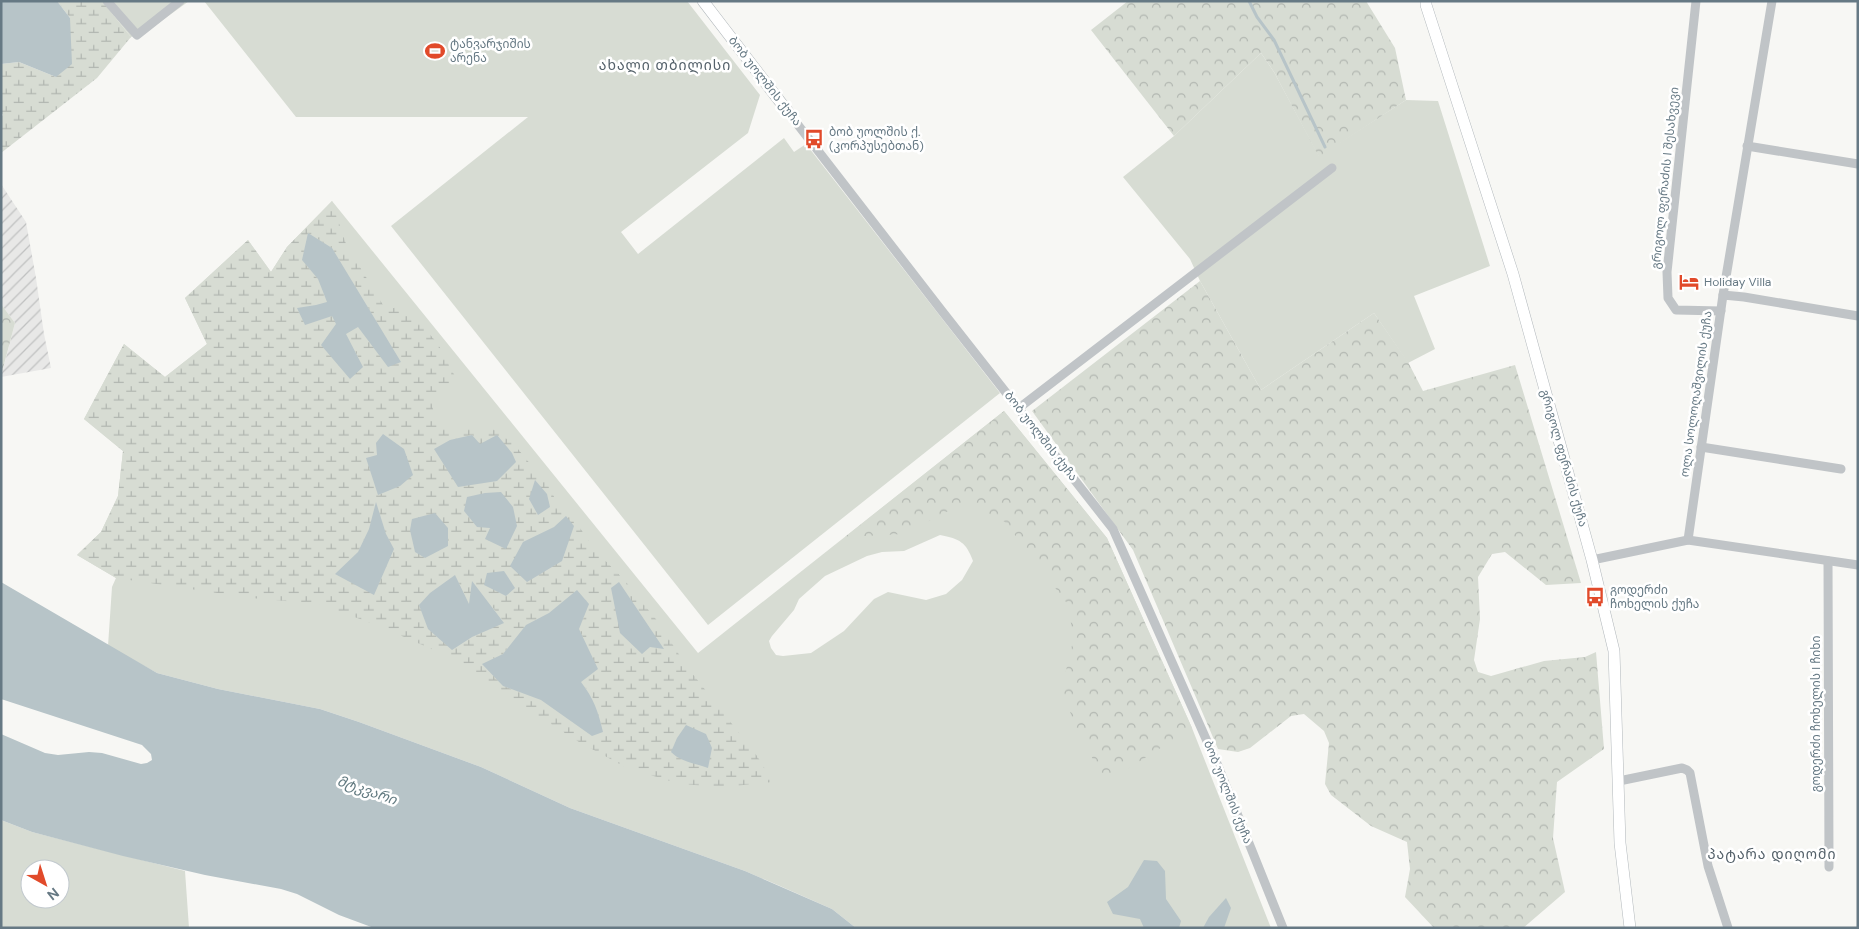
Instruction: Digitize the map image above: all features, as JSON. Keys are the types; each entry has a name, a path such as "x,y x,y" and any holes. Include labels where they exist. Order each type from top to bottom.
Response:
{"street":[{"path":"107,1 137,35 180,1"},
{"name":"ბობ უოლშის ქუჩა","path":"703,1 1113,529 1218,766 1282,928"},
{"name":"გრიგოლ ფერაძის ქუჩა","path":"1426,1 1513,274 1592,560 1614,651 1620,843 1630,928"},
{"name":"გრიგოლ ფერაძის I შესახვევი","path":"1696,1 1668,263 1668,298 1676,310 1721,312"},
{"name":"ოლა სოლოღაშვილის ქუჩა","path":"1688,540 1723,296 1772,1"},
{"path":"1747,146 1858,164"},
{"path":"1019,408 1332,168"},
{"path":"1723,296 1744,297 1858,316"},
{"path":"1701,447 1841,469"},
{"path":"1592,560 1688,540 1858,565"},
{"name":"გოდერძი ჩოხელის I ჩიხი","path":"1828,561 1829,868"},
{"path":"1619,781 1682,768 1690,773 1708,866 1728,928"}],"shaded area":[{"path":"1,184 26,222 51,368 1,377 15,323 1,304"}],"green space":[{"path":"57,1 102,1 131,37 97,78 1,153 1,117 3,115 1,112 1,64 19,62 56,77 70,18"},
{"path":"102,1 189,1 149,30 131,37"},
{"path":"204,1 687,1 760,95 748,133 621,232 638,254 784,138 794,152 806,144 1000,393 708,625 391,226 528,117 296,117"},
{"path":"1128,1 1366,1 1395,48 1406,100 1319,157 1274,72 1261,53 1174,136 1091,30"},
{"path":"1261,53 1274,72 1319,156 1406,100 1438,101 1490,266 1414,296 1435,349 1408,363 1374,313 1261,390 1200,281 1190,259 1123,177 1174,136"},
{"path":"332,201 698,653 1004,411 1107,538 1192,728 1271,928 856,928 832,909 780,886 745,871 570,808 481,767 320,709 218,689 157,673 108,646 112,587 116,578 77,555 101,532 118,496 123,451 84,419 124,344 165,377 207,344 185,298 248,240 271,272 287,247","holes":["940,535 947,536 965,545 973,561 962,580 946,594 926,600 888,592 874,599 844,631 811,653 783,656 776,655 771,648 769,641 794,610 799,599 825,576 867,556 882,552 904,551"]},
{"path":"332,201 346,244 386,310 405,305 438,344 459,384 431,399 435,419 445,429 472,427 493,429 513,443 550,488 560,510 575,521 596,551 626,582 659,623 685,664 757,756 773,782 723,787 680,784 627,768 579,742 436,651 379,626 319,604 251,598 116,578 77,555 101,532 118,496 123,451 84,419 124,344 165,377 207,344 185,298 248,240 271,272 287,247","holes":["308,233 332,248 401,362 388,366 359,326 346,333 363,367 332,316 305,324 297,308 327,302 318,279 302,260","472,435 479,445 450,440","376,443 400,486 378,495 366,458 377,456","376,503 386,534 394,549 335,574 358,552 369,529","566,516 527,582 523,542 554,527","455,575 470,605 473,582 504,622 472,637 452,650 430,593","619,582 663,649 650,647 611,588","577,591 589,605 579,629 597,669 581,682 592,696 599,712 592,736 541,700 503,686 482,664 503,654 526,625 549,613","712,748 707,768 691,762 680,760"]},
{"path":"1200,281 1261,390 1374,313 1408,362 1423,391 1515,365 1581,583 1546,585 1505,552 1492,554 1478,577 1480,619 1474,660 1478,672 1491,676 1544,661 1585,657 1596,652 1604,749 1557,782 1553,838 1565,892 1523,928 1434,928 1405,897 1410,869 1407,842 1371,826 1331,795 1325,784 1329,743 1324,731 1304,714 1291,716 1250,748 1238,752 1218,749 1133,550 1032,411"},
{"path":"1,304 15,323 1,376"},
{"path":"1004,411 1107,538 1192,728 1107,782 1077,733 1062,687 1073,641 1069,606 1005,522 966,502 903,534 845,537"},
{"path":"1,820 32,832 185,871 189,928 1,928"}],"water":[{"path":"1,1 57,1 70,18 72,64 56,77 19,62 1,64"},
{"path":"308,233 332,248 401,362 388,367 358,327 346,334 363,367 350,379 321,345 336,324 332,316 305,325 297,308 327,302 318,279 302,260"},
{"path":"383,434 404,449 413,475 400,486 378,495 366,458 377,455 376,443"},
{"path":"472,435 480,444 497,435 512,453 516,462 497,481 458,487 434,449 450,440"},
{"path":"535,480 547,494 550,507 538,515 529,499"},
{"path":"501,492 513,507 517,526 506,549 485,539 490,528 477,527 464,511 467,497"},
{"path":"376,502 386,534 394,549 374,595 335,574 358,552 369,529"},
{"path":"435,513 448,528 448,546 425,558 415,552 410,530 412,519"},
{"path":"566,516 574,526 562,561 527,582 510,566 523,542 554,527"},
{"path":"504,571 515,588 506,596 484,585 487,573"},
{"path":"455,575 469,604 472,581 504,623 472,637 452,650 428,629 419,605 430,593"},
{"name":"მტკვარი","path":"1,582 157,673 218,689 320,709 359,722 481,767 570,808 745,871 832,909 856,928 374,928 339,915 297,894 281,889 205,875 123,856 32,832 1,820 1,734 45,753 58,755 89,752 102,753 141,764 152,760 151,754 142,745 1,699"},
{"path":"619,582 664,649 650,647 642,654 620,633 611,588"},
{"path":"577,590 589,604 579,629 598,669 581,682 595,706 603,732 592,736 541,700 503,686 482,664 503,654 526,625 549,613"},
{"path":"686,725 706,734 712,748 708,768 683,760 671,752 677,738"},
{"path":"1144,860 1157,861 1165,871 1166,899 1181,921 1179,928 1144,928 1140,919 1113,914 1107,902 1128,887"},
{"path":"1226,898 1231,908 1224,928 1203,928 1209,917"}],"waterway":[{"path":"1249,1 1257,17 1274,40 1325,147"}],"place":[{"name":"ტანვარჯიშის არენა","path":"435,51"},
{"name":"ბობ უოლშის ქ. (კორპუსებთან)","path":"814,139"},
{"name":"Holiday Villa","path":"1689,282"},
{"name":"გოდერძი ჩოხელის ქუჩა","path":"1595,597"}],"district":[{"name":"ახალი თბილისი","path":"665,65"},
{"name":"პატარა დიღომი","path":"1772,854"}]}
